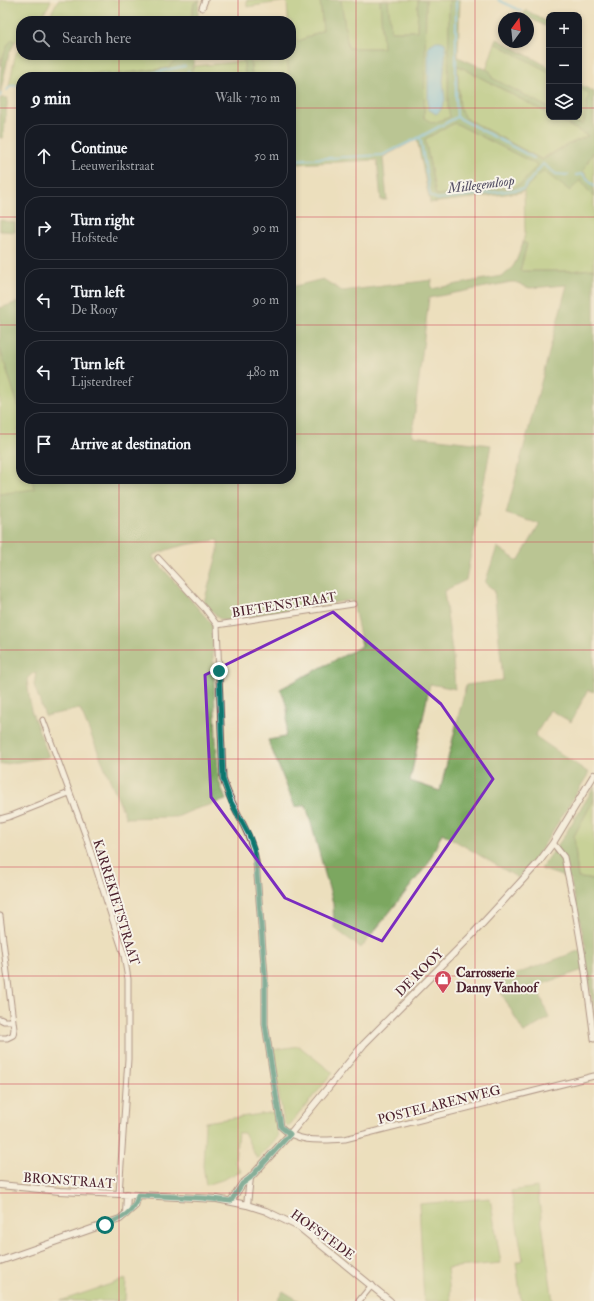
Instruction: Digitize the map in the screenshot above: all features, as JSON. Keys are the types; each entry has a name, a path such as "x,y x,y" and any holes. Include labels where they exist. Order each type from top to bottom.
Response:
{"street":[{"path":"202,8 205,0"},
{"path":"158,558 206,609 217,625 223,779 231,802 249,835 254,849 265,976 267,1044 281,1127 290,1134"},
{"name":"BIETENSTRAAT","path":"217,625 353,604"},
{"name":"KARREKIETSTRAAT","path":"43,720 85,834 122,950 128,980 128,1059 119,1194"},
{"name":"DE ROOY","path":"231,1201 242,1184 250,1178 290,1134 364,1044 512,893 539,862 554,843 594,775"},
{"path":"0,819 69,793"},
{"path":"554,843 564,857 573,898 594,1039"},
{"path":"0,916 3,961 14,1029 13,1035 7,1038 0,1038"},
{"path":"0,1019 4,1021 13,1021"},
{"name":"POSTELARENWEG","path":"290,1134 303,1140 345,1139 594,1076"},
{"path":"246,1205 250,1178"},
{"name":"BRONSTRAAT","path":"0,1185 37,1190 138,1195"},
{"path":"126,1214 127,1194"},
{"path":"0,1261 120,1219 135,1206 138,1195"},
{"name":"HOFSTEDE","path":"138,1195 209,1198 231,1201 266,1211 299,1227 390,1301"},
{"path":"359,1301 372,1286"}],"highlighted area":[{"path":"333,612 441,704 493,779 382,941 285,898 211,797 205,675"}],"green space":[{"path":"0,0 51,0 40,16 16,16 16,41 15,42 12,39 1,60 0,66"},
{"path":"58,0 201,0 194,3 192,16 49,16"},
{"path":"200,0 198,16 192,16 194,3"},
{"path":"247,0 320,0 323,30 297,42 296,16 288,16 287,1 247,7"},
{"path":"320,0 341,0 348,48 383,48 380,0 388,0 391,31 417,31 418,0 426,0 424,118 433,123 450,117 448,108 449,0 460,0 458,57 490,71 492,78 546,106 546,112 457,65 460,109 465,118 542,160 567,145 588,136 559,120 573,120 583,125 589,93 582,90 582,86 594,92 594,150 583,171 594,186 594,198 580,180 570,191 543,171 522,192 430,203 417,139 383,157 387,200 381,200 377,160 297,164 296,72 288,72 287,60 296,60 296,38 297,42 323,30","holes":["455,123 537,165 522,183 514,187 436,195 425,139"]},
{"path":"341,0 380,0 384,48 348,48"},
{"path":"388,0 418,0 417,31 390,31"},
{"path":"426,0 449,0 448,108 451,118 433,123 424,119"},
{"path":"534,15 546,21 546,26 534,20"},
{"path":"12,39 15,42 9,54 0,95 3,58"},
{"path":"497,39 498,40 498,45 495,43"},
{"path":"495,43 498,45 498,48 504,48 546,70 546,106 492,78 490,71 486,70"},
{"path":"504,48 514,48 546,65 546,70"},
{"path":"16,54 16,60 175,60 168,68 136,72 16,72 16,86 9,86"},
{"path":"175,60 194,60 192,72 136,72 168,68"},
{"path":"243,60 250,60 252,72 245,72"},
{"path":"288,60 289,72 252,72 251,62"},
{"path":"244,61 245,72 191,72 194,66"},
{"path":"457,65 546,112 546,120 559,120 588,136 567,145 545,157 543,160 465,118 460,109"},
{"path":"582,90 589,93 583,126 572,120 582,120"},
{"path":"0,98 8,98 3,138 0,138"},
{"path":"455,123 538,165 522,183 514,187 436,195 425,139"},
{"path":"594,150 594,186 583,171"},
{"path":"543,171 580,180 594,198 594,269 570,271 520,271 527,244 523,242 525,233 524,190"},
{"path":"0,220 15,223 15,232 0,231"},
{"path":"523,242 527,244 520,271 570,271 594,269 594,692 588,690 571,722 550,710 535,736 589,773 539,853 518,878 442,833 428,864 361,948 334,928 333,903 306,805 295,807 268,740 285,737 287,707 280,689 362,646 354,607 351,600 226,621 218,618 204,602 218,551 218,540 176,547 152,556 212,624 219,781 226,800 193,810 177,817 126,818 80,709 45,716 34,685 36,672 27,679 31,710 49,757 0,765 0,494 34,489 33,484 296,484 296,286 323,279 342,291 432,280 431,289 501,276 510,270 518,257","holes":["512,282 530,288 567,285 506,514 540,524 518,561 497,547 485,583 494,590 503,680 466,685 440,791 410,781 430,684 455,689 453,658 444,591 466,580 491,445 412,436 429,298"]},
{"path":"16,303 16,399 0,349 0,308"},
{"path":"0,349 16,399 16,484 34,484 35,489 0,494"},
{"path":"594,787 594,799 574,836 578,878 594,879 594,1014 587,970 580,971 537,986 549,1018 524,1033 495,982 586,948 570,879 541,869 564,836"},
{"path":"594,799 594,879 578,878 574,836"},
{"path":"299,1046 333,1073 288,1127 284,1123 271,1050"},
{"path":"275,1112 278,1137 257,1159 244,1133 238,1133 235,1162 241,1171 222,1180 206,1185 203,1166 205,1122"},
{"path":"537,1187 553,1301 521,1301 516,1262 523,1260 511,1191"},
{"path":"490,1198 501,1263 447,1268 451,1301 424,1301 419,1204"},
{"path":"126,1279 125,1301 60,1301"},
{"path":"283,1291 300,1301 277,1301"}],"water":[{"path":"436,41 445,43 446,49 443,81 445,100 440,111 436,114 428,109 428,49 430,45"}],"waterway":[{"path":"456,0 457,117"},
{"path":"498,0 521,11"},
{"name":"Millegemloop","path":"157,72 185,66"},
{"name":"Millegemloop","path":"7,90 11,86 16,86"},
{"path":"420,137 457,117 534,158"},
{"name":"Millegemloop","path":"296,160 383,155 420,137 430,195 438,199 523,189 543,164 556,174 568,175"},
{"name":"Millegemloop","path":"576,175 583,174 594,186"}],"place":[{"name":"Carrosserie Danny Vanhoof","path":"443,994"}],"route":[{"path":"105,1225 120,1219 132,1210 135,1206 138,1195 231,1201 242,1184 250,1178 257,1168 290,1134 281,1127 267,1044 265,1024 265,976 254,849 249,835 231,802 223,779 219,671"}]}
